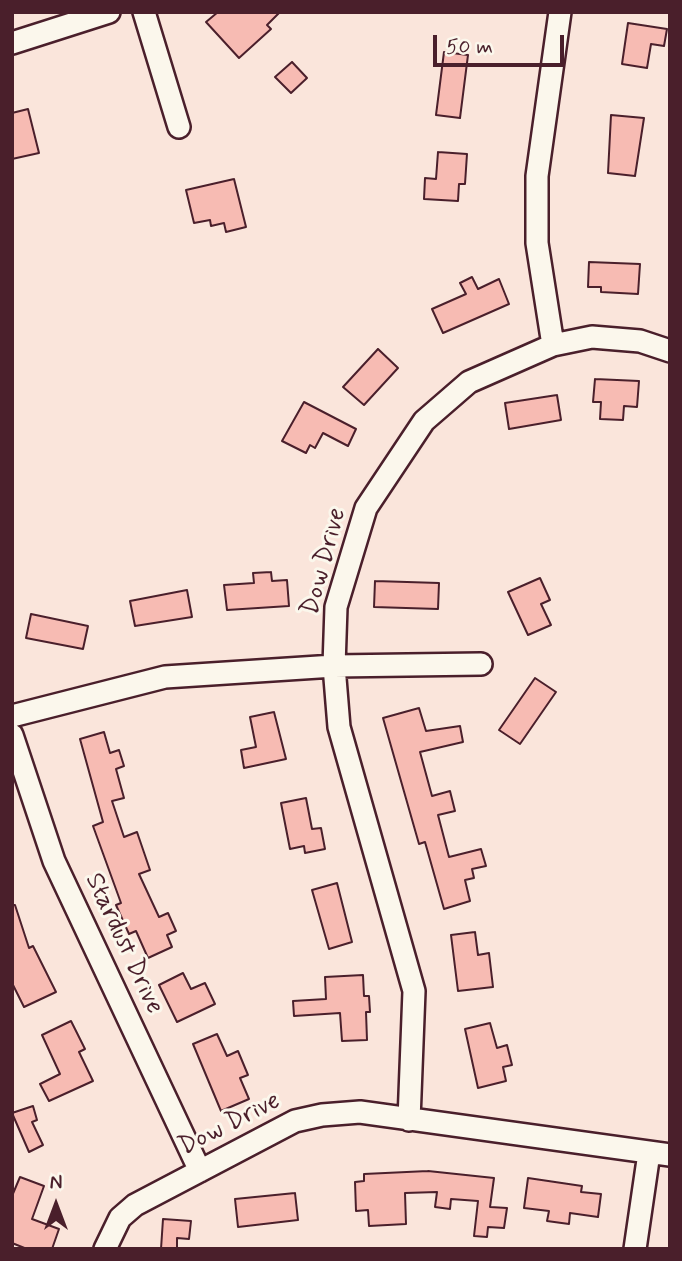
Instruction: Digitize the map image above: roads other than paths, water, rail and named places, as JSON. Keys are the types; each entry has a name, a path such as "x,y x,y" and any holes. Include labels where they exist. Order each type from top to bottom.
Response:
{"street":[{"path":"12,43 109,12"},
{"path":"144,12 179,127"},
{"path":"553,345 537,243 537,176 560,12"},
{"name":"Dow Drive","path":"409,1120 414,991 339,727 334,667 336,607 366,508 424,421 469,382 553,345 592,337 640,341 670,351"},
{"path":"12,716 165,677 334,667 481,664"},
{"name":"Stardust Drive","path":"12,735 54,861 200,1171"},
{"name":"Dow Drive","path":"105,1249 120,1218 135,1205 295,1121 360,1112 659,1154"},
{"path":"635,1249 659,1154"}]}
